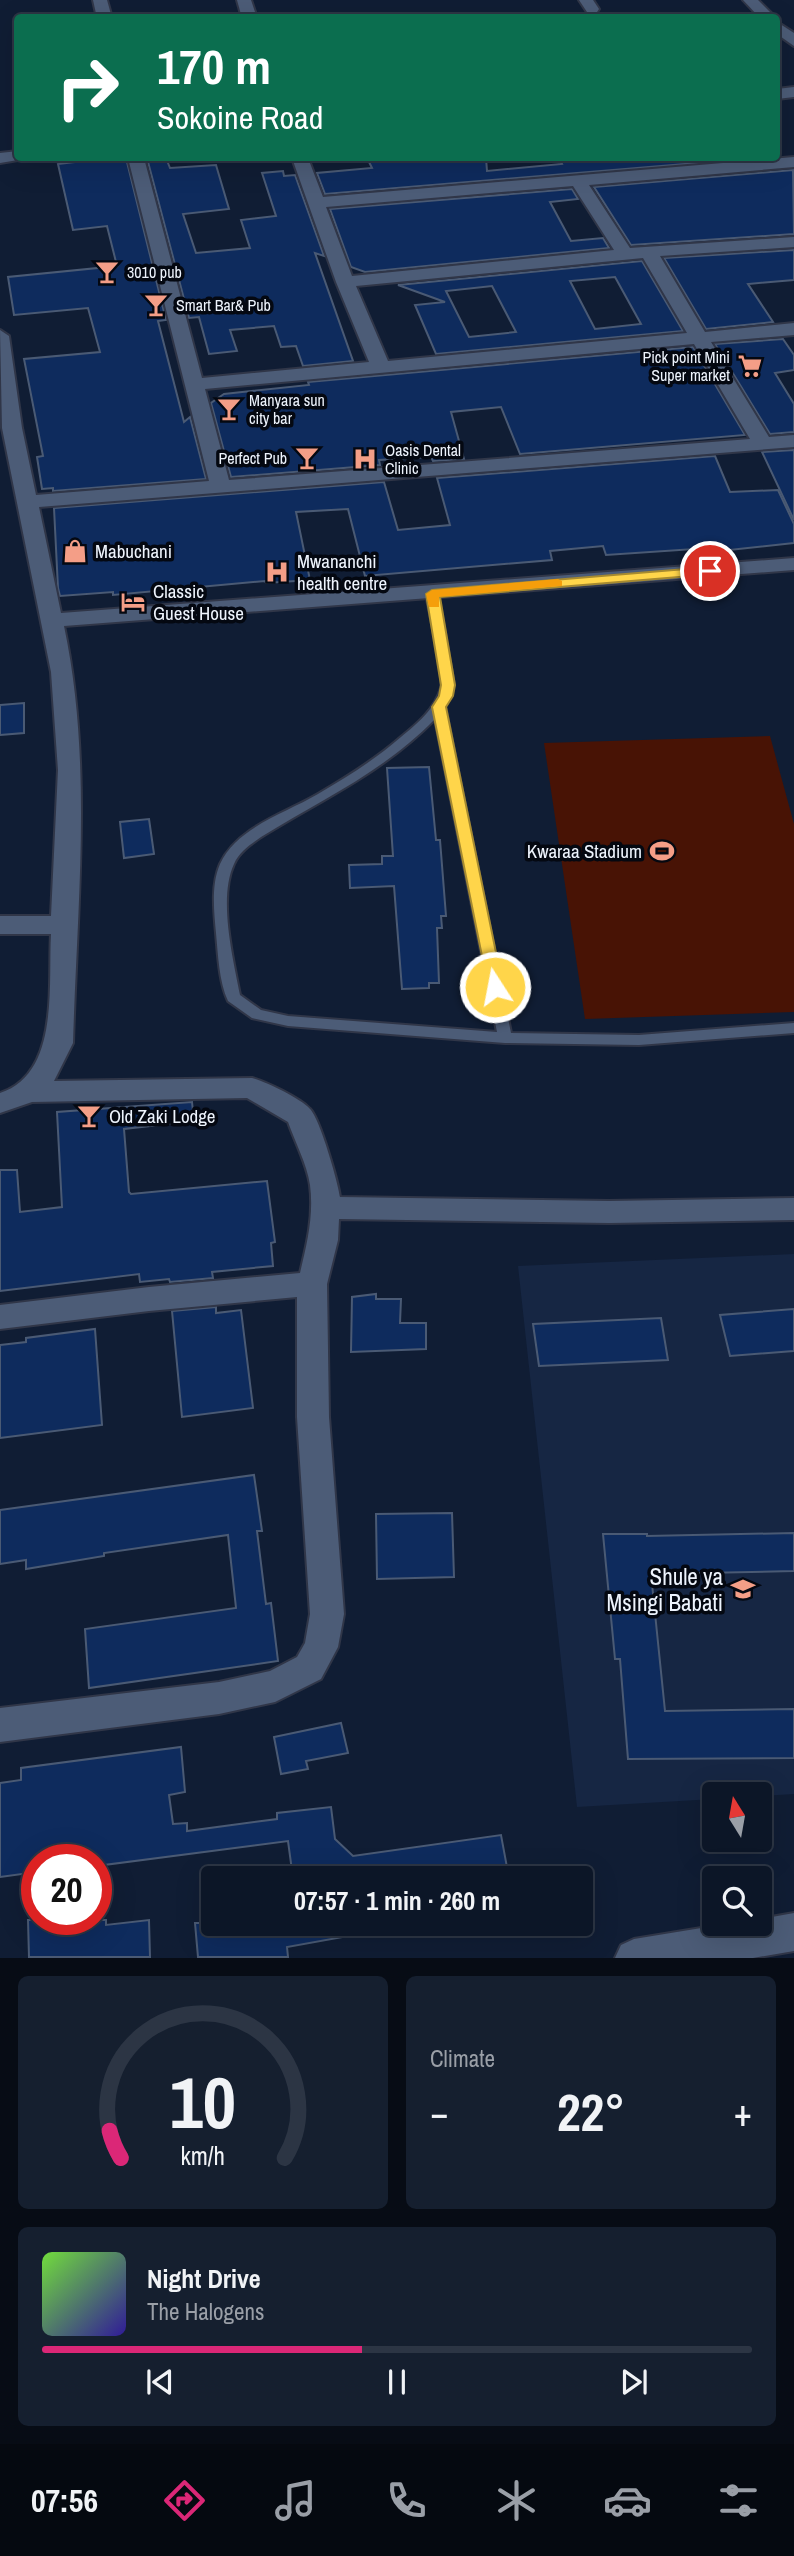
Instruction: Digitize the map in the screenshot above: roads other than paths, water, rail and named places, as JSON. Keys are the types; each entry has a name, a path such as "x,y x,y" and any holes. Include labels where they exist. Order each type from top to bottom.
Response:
{"street":[{"path":"750,0 765,14"},
{"path":"780,29 794,41"},
{"path":"137,161 197,384 221,487"},
{"path":"301,161 345,282 380,365"},
{"path":"317,202 794,162"},
{"path":"578,181 625,254"},
{"path":"345,282 625,254 794,242"},
{"path":"648,252 763,444"},
{"path":"197,384 380,365 794,329"},
{"path":"0,336 6,429 27,502 62,672 70,770 59,1044 48,1072 40,1083 14,1098"},
{"path":"27,502 794,441"},
{"path":"51,621 432,594 794,564"},
{"path":"0,925 65,925"},
{"path":"0,1725 219,1698 275,1686 309,1668 321,1647 327,1614 313,1417 312,1284 323,1240 326,1208 324,1183 300,1116 252,1088 14,1098"},
{"path":"326,1208 609,1212 794,1209"},
{"path":"0,1317 149,1299 312,1284"},
{"path":"634,1958 794,1933"}],"lane":[{"path":"432,594 448,685 446,696 439,707 421,727 385,755 323,797 266,829 243,845 227,864 222,896 222,938 233,997 257,1014 288,1021 505,1038 639,1040 794,1028"},
{"path":"439,707 505,1038"}],"place":[{"name":"3010 pub","path":"107,272"},
{"name":"Smart Bar& Pub","path":"156,305"},
{"name":"Pick point Mini Super market","path":"750,366"},
{"name":"Manyara sun city bar","path":"229,409"},
{"name":"Perfect Pub","path":"307,458"},
{"name":"Oasis Dental Clinic","path":"365,459"},
{"name":"Mabuchani","path":"75,551"},
{"name":"Mwananchi health centre","path":"277,572"},
{"name":"Classic Guest House","path":"133,602"},
{"name":"Kwaraa Stadium","path":"662,851"},
{"name":"Old Zaki Lodge","path":"89,1116"},
{"name":"Shule ya Msingi Babati","path":"743,1589"}]}
